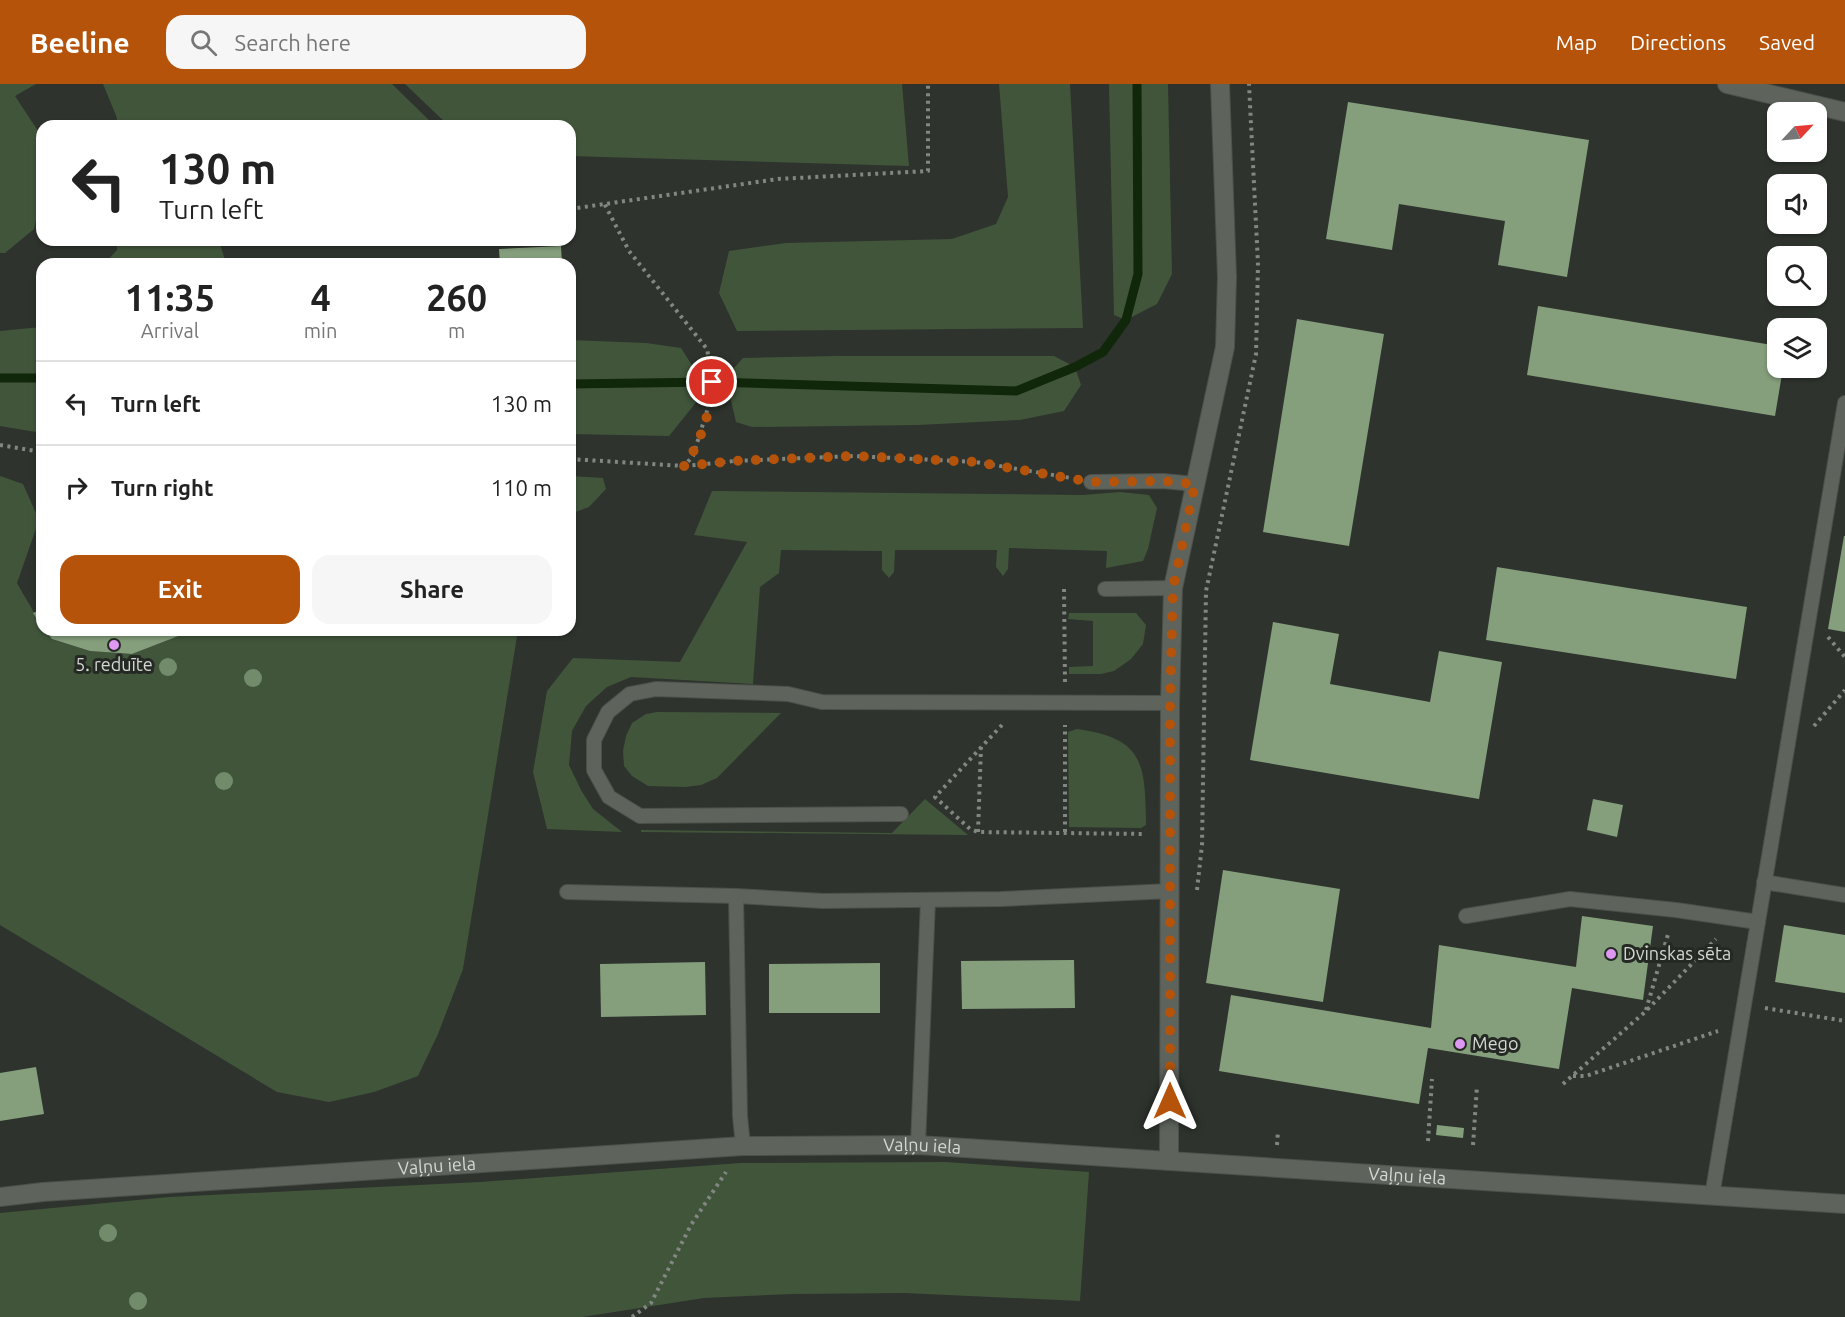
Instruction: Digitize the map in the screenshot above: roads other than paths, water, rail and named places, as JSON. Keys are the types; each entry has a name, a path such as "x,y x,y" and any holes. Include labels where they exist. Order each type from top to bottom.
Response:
{"street":[{"path":"1169,1161 1170,704 1173,588 1225,347 1227,277 1220,84"},
{"path":"1727,84 1845,112"},
{"name":"Vaļņu iela","path":"0,1197 43,1192 743,1146 918,1145 1845,1204"}],"lane":[{"path":"1712,1196 1845,404"},
{"path":"1091,482 1163,481 1195,484"},
{"path":"1106,589 1173,588"},
{"path":"901,814 640,816 609,797 594,770 594,740 608,712 630,694 656,689 788,694 822,702 1170,704"},
{"path":"1764,882 1845,896"},
{"path":"567,892 736,896 823,902 1001,899 1170,891"},
{"path":"736,896 740,1116 743,1146"},
{"path":"1466,916 1570,899 1676,910 1758,922"},
{"path":"918,1145 928,900"}],"waterway":[{"path":"576,384 711,382 1016,391 1075,367 1103,352 1126,320 1138,274 1137,84"},
{"path":"0,378 36,378"}],"place":[{"name":"5. reduīte","path":"114,645"},
{"name":"Dvinskas sēta","path":"1611,954"},
{"name":"Mego","path":"1460,1044"}]}
